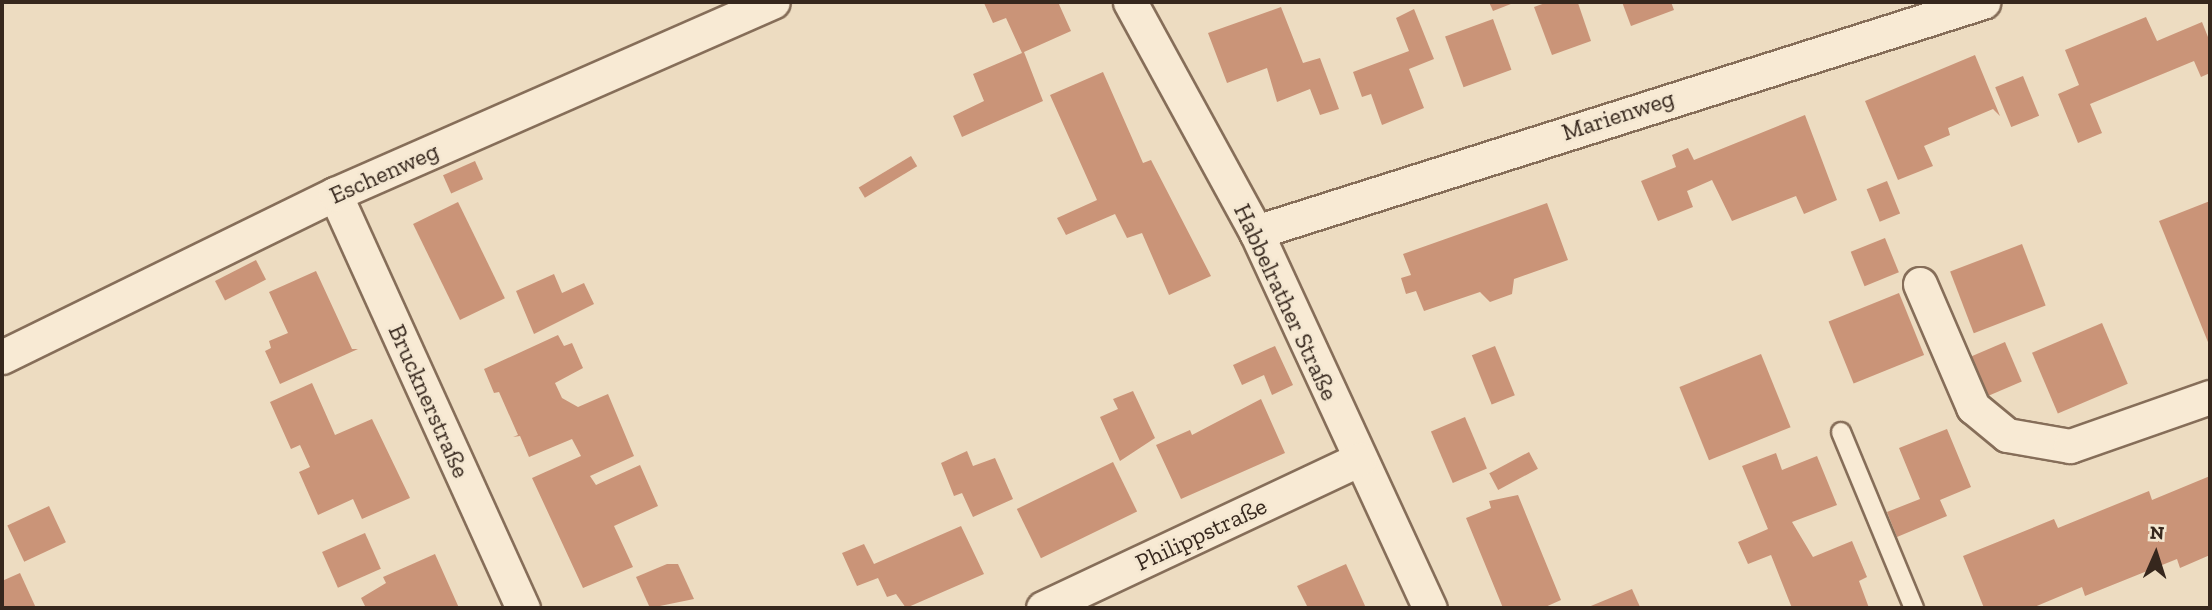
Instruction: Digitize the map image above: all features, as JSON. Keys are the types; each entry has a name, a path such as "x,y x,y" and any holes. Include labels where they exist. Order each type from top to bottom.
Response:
{"street":[{"name":"Eschenweg","path":"2,357 335,194 772,2"},
{"name":"Habbelrather Straße","path":"1130,2 1256,232 1430,608"},
{"name":"Marienweg","path":"1256,232 1983,2"},
{"name":"Brucknerstraße","path":"335,194 523,608"},
{"path":"1920,284 1973,407 2007,435 2070,446 2210,397"},
{"name":"Philippstraße","path":"1043,608 1360,459"}],"lane":[{"path":"1841,432 1914,608"}],"building":[{"path":"1058,2 1071,31 1024,52 1043,101 962,137 953,116 984,101 973,74 1022,53 1006,18 993,23 984,3"},
{"path":"1489,2 1516,2 1493,11"},
{"path":"1548,2 1578,3 1591,41 1552,55 1534,7"},
{"path":"1622,2 1671,2 1674,10 1631,26"},
{"path":"1281,7 1303,63 1320,58 1339,109 1320,115 1310,89 1277,102 1267,68 1227,83 1208,33"},
{"path":"1414,9 1434,59 1409,69 1424,108 1382,125 1371,94 1362,97 1353,72 1409,51 1396,18"},
{"path":"2146,17 2157,41 2202,22 2210,42 2210,73 2201,77 2194,61 2090,104 2102,133 2078,143 2058,94 2079,85 2065,50"},
{"path":"1493,19 1511,70 1464,87 1445,36"},
{"path":"1975,55 2000,116 1993,109 1948,128 1950,135 1924,146 1933,166 1898,180 1865,101"},
{"path":"1103,72 1143,163 1151,160 1211,276 1169,295 1142,233 1127,238 1115,214 1066,235 1057,218 1097,200 1050,95"},
{"path":"2023,76 2039,116 2011,127 1995,87"},
{"path":"1805,115 1837,200 1804,214 1796,196 1732,221 1712,180 1687,191 1693,207 1658,221 1641,181 1676,167 1672,155 1688,148 1694,160"},
{"path":"911,156 917,166 865,198 859,187"},
{"path":"475,161 483,179 451,194 443,175"},
{"path":"1887,181 1900,213 1880,222 1867,189"},
{"path":"2210,201 2210,347 2159,221"},
{"path":"458,202 505,298 460,320 413,224"},
{"path":"1547,203 1568,260 1514,279 1512,294 1490,302 1480,292 1424,311 1416,291 1406,294 1401,278 1411,275 1403,254"},
{"path":"1885,238 1899,272 1865,286 1851,252"},
{"path":"2022,244 2046,306 1974,333 1950,272"},
{"path":"256,260 266,280 225,300 215,281"},
{"path":"316,271 352,349 358,349 280,384 265,351 271,348 269,341 288,333 269,292"},
{"path":"554,274 562,293 584,283 594,304 534,334 516,291"},
{"path":"1899,293 1924,355 1854,384 1829,321"},
{"path":"2102,323 2128,384 2058,413 2032,353"},
{"path":"558,335 564,346 572,343 583,368 555,383 562,398 578,407 608,394 634,456 590,476 596,485 640,465 658,506 614,526 633,567 583,588 532,478 581,456 572,439 529,457 520,436 513,437 518,435 499,392 494,393 484,369"},
{"path":"2005,342 2022,382 1985,397 1968,358"},
{"path":"1275,346 1293,385 1272,395 1264,375 1242,385 1233,365"},
{"path":"1495,346 1515,395 1492,405 1472,355"},
{"path":"1761,354 1791,427 1709,460 1679,387"},
{"path":"312,383 335,435 372,419 410,498 362,519 353,499 318,515 299,472 310,467 300,445 291,449 270,402"},
{"path":"1133,391 1155,438 1120,461 1100,417 1118,409 1113,399"},
{"path":"1261,399 1285,453 1181,499 1156,445 1190,430 1192,435"},
{"path":"1465,417 1487,469 1453,483 1431,431"},
{"path":"1947,429 1971,487 1940,500 1947,516 1897,537 1887,512 1920,499 1899,448"},
{"path":"967,451 973,466 995,458 1013,499 973,517 962,493 954,496 941,463"},
{"path":"1529,452 1538,469 1498,490 1489,473"},
{"path":"1776,453 1782,470 1817,456 1837,505 1792,522 1813,557 1852,541 1867,577 1859,581 1869,608 1792,608 1771,555 1748,564 1738,542 1768,529 1742,466"},
{"path":"1113,462 1137,511 1041,558 1017,509"},
{"path":"2210,476 2210,555 2180,568 2177,559 2085,596 2082,587 2032,608 1984,608 1963,556 2054,519 2058,528 2149,491 2152,500"},
{"path":"1518,495 1561,600 1543,608 1503,608 1466,518 1491,508 1489,501"},
{"path":"49,506 66,542 24,562 7,525"},
{"path":"961,526 984,574 906,608 896,594 887,597 878,578 857,586 842,553 864,544 874,564"},
{"path":"365,533 381,569 338,588 322,552"},
{"path":"435,554 459,608 366,608 361,598 386,583 383,577"},
{"path":"667,564 678,564 694,599 650,608 636,577"},
{"path":"1346,564 1366,608 1308,608 1297,586"},
{"path":"20,573 36,608 2,608 2,581"},
{"path":"1632,589 1640,607 1586,608"}]}
